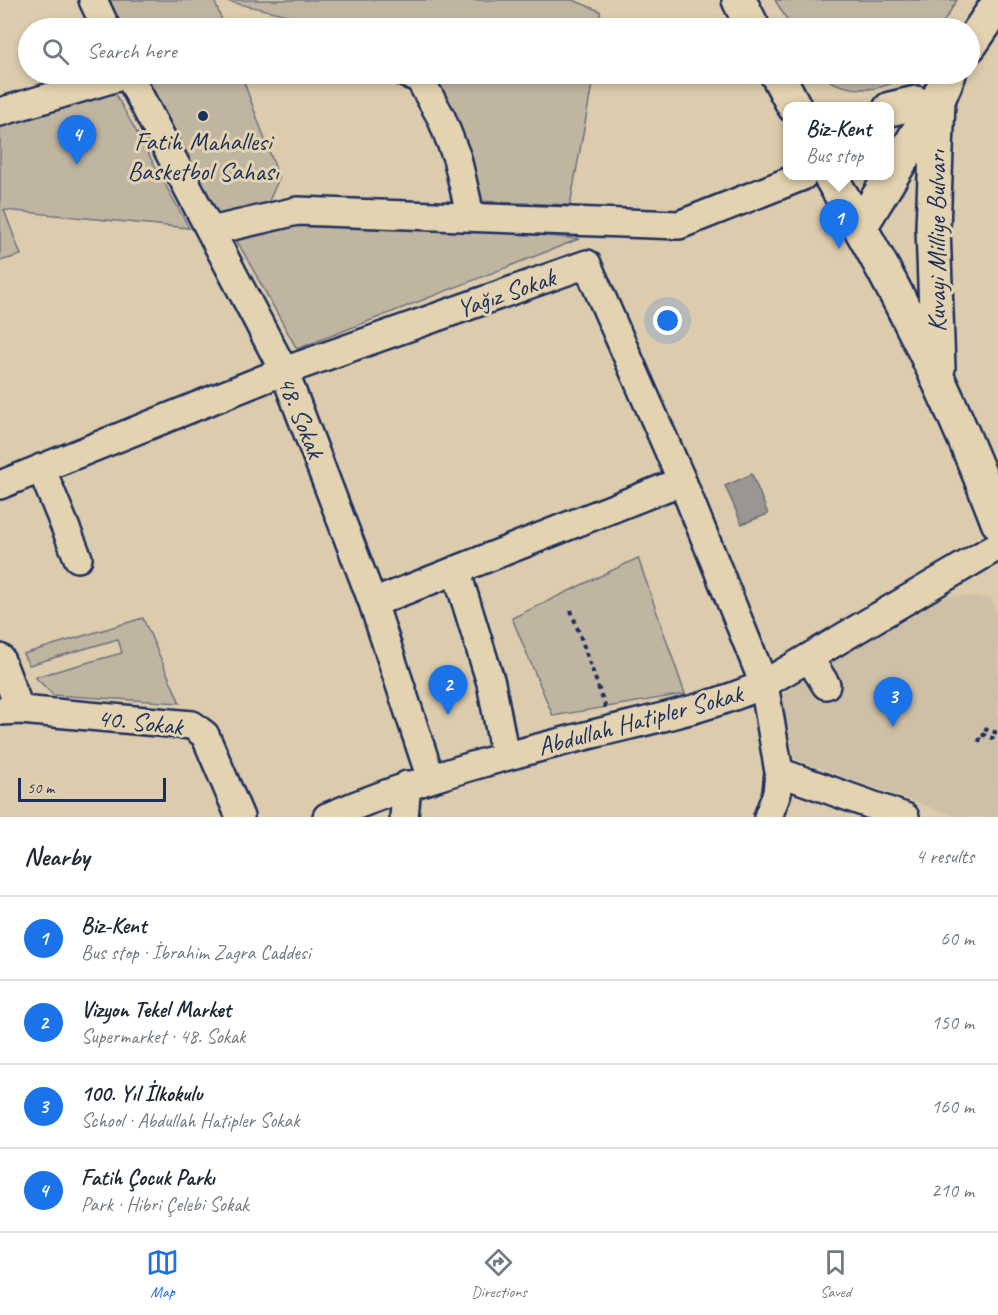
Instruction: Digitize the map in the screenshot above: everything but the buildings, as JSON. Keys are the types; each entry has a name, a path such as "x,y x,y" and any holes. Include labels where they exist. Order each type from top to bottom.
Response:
{"main road":[{"path":"739,0 748,18"},
{"path":"980,29 998,4"},
{"path":"785,91 809,102"},
{"name":"Kuvayi Milliye Bulvarı","path":"894,133 928,92"},
{"name":"Kuvayi Milliye Bulvarı","path":"894,160 928,92"},
{"name":"Kuvayi Milliye Bulvarı","path":"928,92 938,382"},
{"name":"Kuvayi Milliye Bulvarı","path":"860,227 884,180"},
{"path":"845,183 860,227 966,437 998,522"}],"street":[{"path":"93,0 101,18"},
{"path":"0,112 94,84"},
{"name":"48. Sokak","path":"133,84 284,371 373,603 419,782"},
{"path":"422,84 441,117 458,158 467,217"},
{"path":"211,231 297,211 679,225 793,180"},
{"name":"Yağız Sokak","path":"0,485 284,371 587,264 682,481 764,684 779,772 777,793 768,817"},
{"path":"41,468 78,558"},
{"path":"373,603 682,481"},
{"name":"Abdullah Hatipler Sokak","path":"327,817 419,782 505,756 728,700 764,684 998,546"},
{"path":"456,570 491,683 505,756"},
{"path":"0,658 10,710"},
{"path":"809,658 826,685"},
{"name":"40. Sokak","path":"10,710 192,725 206,735 240,817"},
{"path":"779,772 905,817"},
{"path":"404,817 419,782"}],"path":[{"path":"571,610 609,717"},
{"path":"984,729 998,733"},
{"path":"979,742 981,734 998,740"}],"shaded area":[{"path":"100,0 214,0 221,18 108,18"},
{"path":"222,0 573,0 600,11 601,18 300,18"},
{"path":"775,0 957,0 946,18 786,18"},
{"path":"141,84 245,84 279,178 266,208 212,220"},
{"path":"438,84 592,84 570,205 479,201 471,158"},
{"path":"838,84 889,84 862,89"},
{"path":"115,93 189,228 4,210 21,255 0,261 0,120"},
{"path":"335,216 579,239 297,349 236,239"},
{"path":"752,474 768,514 742,524 725,486"},
{"path":"638,558 685,694 553,716 512,618"},
{"path":"924,595 991,598 998,619 998,817 957,817 795,759 781,695"},
{"path":"143,618 180,703 53,695 35,677 122,653 118,639 29,665 23,654"}],"place":[{"name":"Fatih Mahallesi Basketbol Sahası","path":"203,116"},
{"name":"Fatih Çocuk Parkı","path":"77,165"},
{"name":"Biz-Kent","path":"839,249"},
{"name":"Vizyon Tekel Market","path":"448,715"},
{"name":"100. Yıl İlkokulu","path":"893,727"}]}
